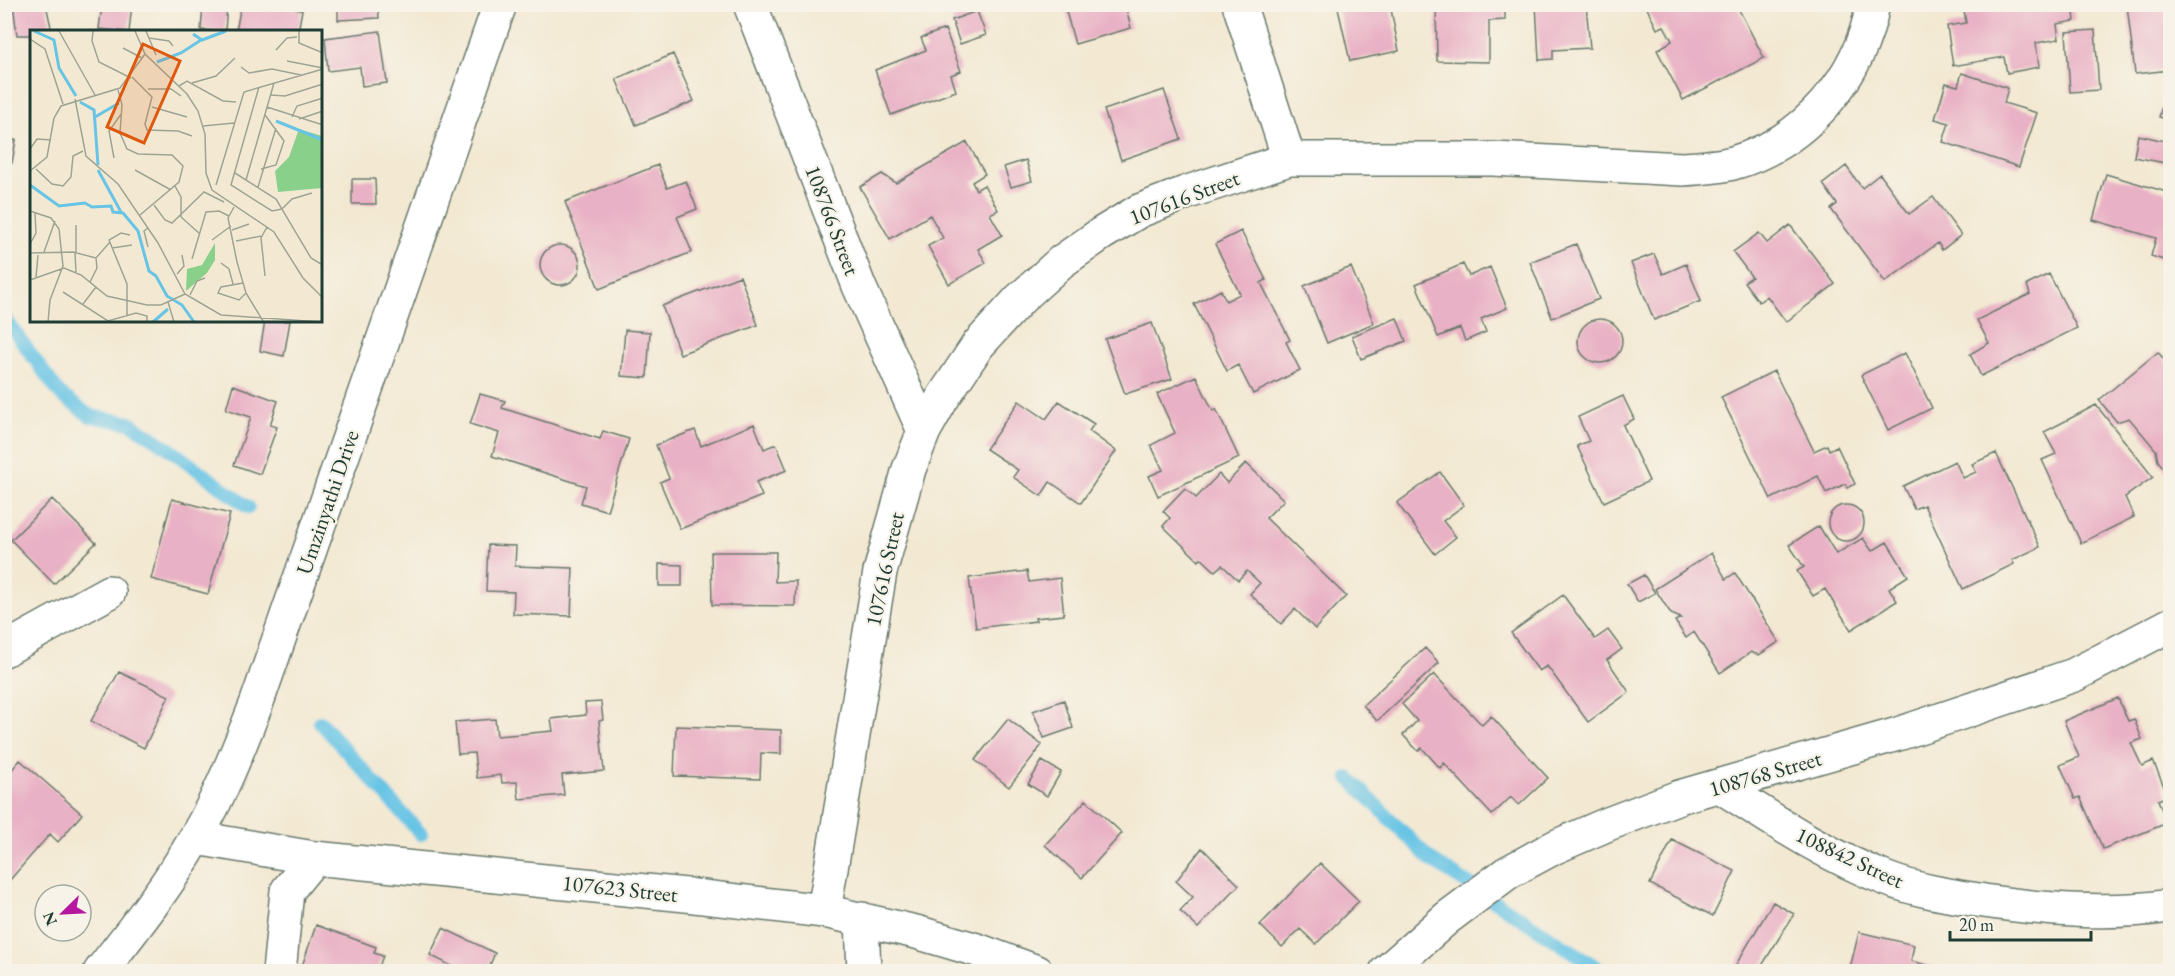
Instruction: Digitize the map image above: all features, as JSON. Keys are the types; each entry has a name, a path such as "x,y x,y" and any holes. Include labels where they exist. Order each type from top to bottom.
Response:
{"street":[{"name":"Umzinyathi Drive","path":"100,972 139,921 196,838 229,772 257,702 500,4"},
{"name":"108766 Street","path":"750,4 859,286 924,431"},
{"path":"1239,4 1289,159"},
{"name":"107616 Street","path":"824,911 880,572 900,500 924,431 960,370 1020,299 1080,248 1118,223 1158,203 1289,159 1493,159 1683,169 1732,163 1760,153 1795,133 1818,113 1834,94 1860,49 1873,4"},
{"path":"4,650 109,592"},
{"name":"108768 Street","path":"1386,972 1447,918 1507,873 1555,847 1679,797 1898,734 2074,675 2170,625"},
{"name":"108842 Street","path":"1720,786 1815,845 1887,879 1944,895 2077,911 2149,909 2170,906"},
{"name":"107623 Street","path":"196,838 314,858 824,911 967,947 1037,972"},
{"path":"279,972 287,891 314,858"},
{"path":"862,919 864,972"}],"building":[{"path":"13,4 46,4 52,30 30,30 30,35 17,35"},
{"path":"102,4 132,4 129,30 99,29"},
{"path":"203,4 227,4 225,30 201,30"},
{"path":"241,4 295,4 295,9 302,10 298,30 236,30"},
{"path":"1064,4 1125,4 1131,28 1075,44"},
{"path":"1337,4 1390,4 1399,51 1350,61"},
{"path":"1436,4 1505,4 1505,20 1489,21 1489,62 1437,61"},
{"path":"1536,4 1586,4 1590,48 1553,50 1553,59 1539,60"},
{"path":"1645,4 1736,4 1764,58 1683,100 1657,50 1672,41 1664,26 1657,29"},
{"path":"1963,4 2073,4 2075,21 2057,24 2059,39 2036,43 2039,67 2007,73 2004,57 1953,66 1947,26 1966,23"},
{"path":"338,5 378,5 379,18 338,20"},
{"path":"2127,5 2170,5 2170,70 2135,74"},
{"path":"977,11 986,35 960,44 952,20"},
{"path":"945,29 961,71 951,75 956,91 891,115 875,70 926,50 921,38"},
{"path":"2095,30 2099,90 2070,92 2066,32"},
{"path":"380,31 387,83 362,86 360,67 328,71 325,38"},
{"path":"673,54 694,101 636,125 616,79"},
{"path":"1962,73 2008,88 2004,103 2037,113 2019,167 1943,142 1949,123 1935,119 1946,83 1958,86"},
{"path":"1164,90 1181,139 1121,160 1104,110"},
{"path":"2166,92 2170,93 2170,120 2159,117"},
{"path":"2138,135 2170,142 2170,164 2134,157"},
{"path":"16,140 12,163 4,164 4,142"},
{"path":"967,142 985,174 972,182 976,190 984,185 998,210 990,214 1002,235 978,249 986,263 949,284 928,246 943,238 930,215 890,239 860,187 882,174 896,183"},
{"path":"1026,160 1032,181 1011,187 1004,167"},
{"path":"658,165 667,188 686,181 697,209 677,217 692,252 599,289 565,202"},
{"path":"1846,166 1862,188 1880,174 1909,214 1933,197 1961,235 1942,250 1938,243 1885,282 1831,209 1837,204 1823,184"},
{"path":"2106,174 2170,193 2170,262 2151,256 2156,238 2093,220"},
{"path":"352,179 375,179 376,204 352,204"},
{"path":"1790,225 1835,284 1786,322 1767,296 1759,302 1744,282 1752,277 1733,252 1759,233 1767,243"},
{"path":"1241,231 1266,280 1261,283 1290,340 1286,342 1300,370 1253,394 1238,365 1227,371 1194,304 1221,290 1226,301 1240,294 1215,244"},
{"path":"1576,244 1599,299 1552,318 1530,262"},
{"path":"560,245 574,251 580,265 574,279 560,285 546,279 540,265 546,251"},
{"path":"1654,254 1663,274 1686,264 1701,301 1654,320 1631,263"},
{"path":"1463,264 1469,276 1490,267 1507,308 1481,319 1486,332 1465,341 1460,328 1438,337 1416,284"},
{"path":"1351,267 1374,323 1327,343 1304,286"},
{"path":"2049,274 2077,328 1981,376 1970,354 1989,343 1977,320 2030,294 2027,285"},
{"path":"740,276 758,325 680,354 662,306"},
{"path":"1397,318 1406,341 1361,359 1352,336"},
{"path":"1600,319 1609,320 1616,325 1621,332 1621,350 1616,357 1609,362 1600,363 1591,362 1584,357 1579,350 1578,341 1579,332 1584,325 1591,320"},
{"path":"265,322 290,322 284,356 260,351"},
{"path":"1152,323 1172,379 1125,394 1105,339"},
{"path":"625,330 650,332 647,378 621,376"},
{"path":"2158,352 2170,367 2168,385 2170,388 2170,476 2158,461 2156,450 2129,418 2117,422 2099,400"},
{"path":"1905,353 1932,408 1888,430 1861,375"},
{"path":"1774,371 1814,451 1827,445 1829,450 1837,446 1855,484 1847,488 1845,484 1826,493 1818,476 1771,499 1721,397"},
{"path":"1196,376 1213,411 1216,409 1239,458 1158,496 1149,476 1163,470 1151,445 1175,433 1157,394"},
{"path":"233,385 278,401 270,425 277,427 260,474 234,465 251,417 226,409"},
{"path":"480,394 505,401 502,408 600,439 603,431 629,439 607,511 581,503 586,486 492,456 499,433 470,424"},
{"path":"1623,396 1634,419 1623,425 1649,481 1604,502 1577,446 1589,441 1578,417"},
{"path":"1019,401 1046,419 1059,401 1094,424 1089,431 1116,451 1081,503 1050,482 1041,496 1013,477 1018,470 986,449"},
{"path":"2096,405 2153,477 2125,497 2134,517 2081,543 2042,460 2056,454 2044,432"},
{"path":"754,424 764,449 776,444 787,470 756,482 762,496 680,529 660,482 669,478 656,445 695,430 701,446"},
{"path":"1996,453 2040,547 2012,560 2014,564 1963,589 1924,505 1914,509 1903,486 1955,461 1963,478 1976,472 1972,464"},
{"path":"1246,463 1284,500 1266,518 1346,596 1315,629 1295,609 1281,624 1250,594 1260,583 1247,571 1238,580 1222,565 1215,571 1201,558 1199,561 1163,526 1170,518 1163,511 1185,488 1196,498 1219,474 1227,483"},
{"path":"1440,472 1464,505 1443,521 1456,537 1435,554 1397,503"},
{"path":"52,499 96,543 54,584 11,540"},
{"path":"172,499 230,514 208,594 151,579"},
{"path":"1846,505 1859,510 1864,523 1859,536 1846,541 1833,536 1828,523 1833,510"},
{"path":"1819,526 1836,554 1863,538 1872,551 1887,542 1908,576 1889,588 1897,601 1851,630 1825,589 1813,596 1797,571 1804,567 1789,545"},
{"path":"488,545 516,546 515,566 573,568 571,616 513,614 514,592 486,591"},
{"path":"711,552 776,552 775,582 796,581 795,606 712,605"},
{"path":"1711,553 1726,579 1735,573 1779,642 1759,655 1751,652 1720,673 1694,632 1686,638 1675,621 1681,618 1671,614 1655,589"},
{"path":"659,564 682,565 682,586 659,586"},
{"path":"1027,571 1029,582 1060,578 1064,615 1035,618 1036,621 976,628 969,578"},
{"path":"1644,575 1655,593 1638,602 1627,584"},
{"path":"1563,595 1595,639 1608,630 1622,649 1607,660 1629,692 1588,722 1547,666 1539,671 1511,633"},
{"path":"1425,648 1439,663 1377,721 1363,705"},
{"path":"119,672 169,696 144,748 91,721"},
{"path":"1434,674 1482,725 1491,716 1548,778 1519,805 1511,797 1492,815 1444,763 1440,768 1422,748 1418,751 1403,735 1417,721 1402,704"},
{"path":"2118,698 2128,721 2134,719 2142,739 2131,743 2142,766 2153,761 2168,796 2158,800 2167,823 2103,849 2080,797 2075,799 2060,765 2079,757 2064,721"},
{"path":"1064,700 1073,728 1044,738 1033,711"},
{"path":"601,702 603,720 599,721 604,771 562,775 564,795 519,799 517,782 502,783 501,775 477,778 474,753 458,754 455,722 495,719 497,736 553,731 551,719 586,715 585,703"},
{"path":"1008,719 1042,745 1009,787 975,760"},
{"path":"676,726 781,730 781,754 761,753 760,779 674,776"},
{"path":"20,760 82,814 58,842 50,834 9,881 4,877 4,806 7,803 4,801 4,779"},
{"path":"1042,761 1061,772 1047,796 1028,784"},
{"path":"1086,800 1122,833 1082,878 1045,845"},
{"path":"1672,840 1735,871 1713,916 1650,884"},
{"path":"1202,848 1239,885 1198,928 1180,911 1193,897 1176,881"},
{"path":"1320,863 1359,901 1316,944 1300,929 1282,947 1260,925"},
{"path":"1773,902 1794,914 1758,972 1740,972 1734,968"},
{"path":"316,925 376,947 374,953 383,956 377,972 300,972"},
{"path":"443,928 495,953 487,972 463,972 430,955"},
{"path":"1859,932 1914,945 1911,961 1947,970 1947,972 1849,972"}],"waterway":[{"path":"4,317 60,394 90,416 130,423 167,447 248,507"},
{"path":"320,722 421,834"},
{"path":"1349,778 1431,860 1604,972"}]}
